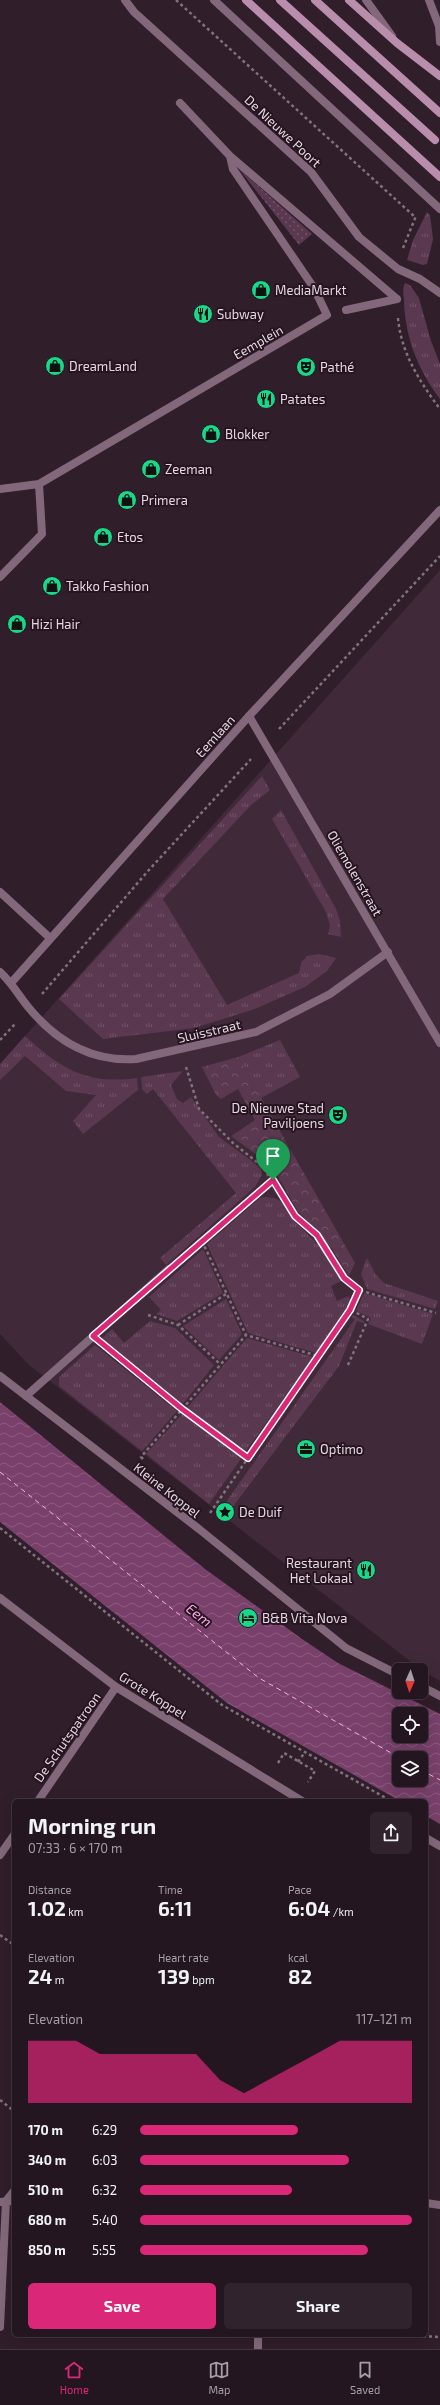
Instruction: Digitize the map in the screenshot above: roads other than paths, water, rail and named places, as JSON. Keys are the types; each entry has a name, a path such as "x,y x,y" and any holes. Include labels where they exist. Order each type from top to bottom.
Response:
{"main road":[{"path":"246,0 440,177"},
{"path":"280,0 435,140"},
{"path":"315,0 440,113"},
{"path":"349,0 397,43 440,76"}],"street":[{"name":"De Nieuwe Poort","path":"125,0 134,12 311,172 360,237 398,269 420,279 440,293"},
{"path":"214,0 440,209"},
{"path":"366,0 397,43"},
{"path":"429,0 439,26 440,42"},
{"name":"Eemplein","path":"180,103 230,156 397,299 346,310"},
{"name":"Eemplein","path":"0,489 38,484 327,315 314,288 232,169 230,156"},
{"path":"0,577 42,534 38,484"},
{"name":"Eemlaan","path":"12,982 249,716 440,510"},
{"name":"Oliemolenstraat","path":"249,716 440,1043"},
{"path":"0,892 50,938"},
{"name":"Sluisstraat","path":"12,982 29,1008 52,1031 79,1049 95,1057 117,1060 136,1059 256,1032 330,994 388,952"},
{"path":"0,972 12,982"},
{"path":"26,1396 169,1269"},
{"name":"Kleine Koppel","path":"0,1376 199,1529 346,1648 392,1671"},
{"name":"Grote Koppel","path":"0,1598 116,1687 299,1799"},
{"name":"De Schutspatroon","path":"39,1799 116,1687"},
{"path":"428,1690 440,1696"},
{"path":"0,1855 12,1838"},
{"path":"428,1839 440,1846"},
{"path":"0,2327 7,2201"},
{"path":"428,2203 440,2205"},
{"path":"258,2337 258,2349"}],"water":[{"name":"Eem","path":"0,1402 205,1569 302,1639 338,1663 392,1690 392,1699 410,1699 426,1707 392,1707 392,1743 428,1743 428,1708 440,1714 440,1824 428,1817 428,1799 396,1799 227,1703 0,1522"}],"place":[{"name":"MediaMarkt","path":"261,290"},
{"name":"Subway","path":"203,314"},
{"name":"DreamLand","path":"55,366"},
{"name":"Pathé","path":"306,367"},
{"name":"Patates","path":"266,399"},
{"name":"Blokker","path":"211,434"},
{"name":"Zeeman","path":"151,469"},
{"name":"Primera","path":"127,500"},
{"name":"Etos","path":"103,537"},
{"name":"Takko Fashion","path":"52,586"},
{"name":"Hizi Hair","path":"17,624"},
{"name":"De Nieuwe Stad Paviljoens","path":"338,1115"},
{"name":"Optimo","path":"306,1449"},
{"name":"De Duif","path":"225,1512"},
{"name":"Restaurant Het Lokaal","path":"366,1570"},
{"name":"B&B Vita Nova","path":"248,1618"}]}
